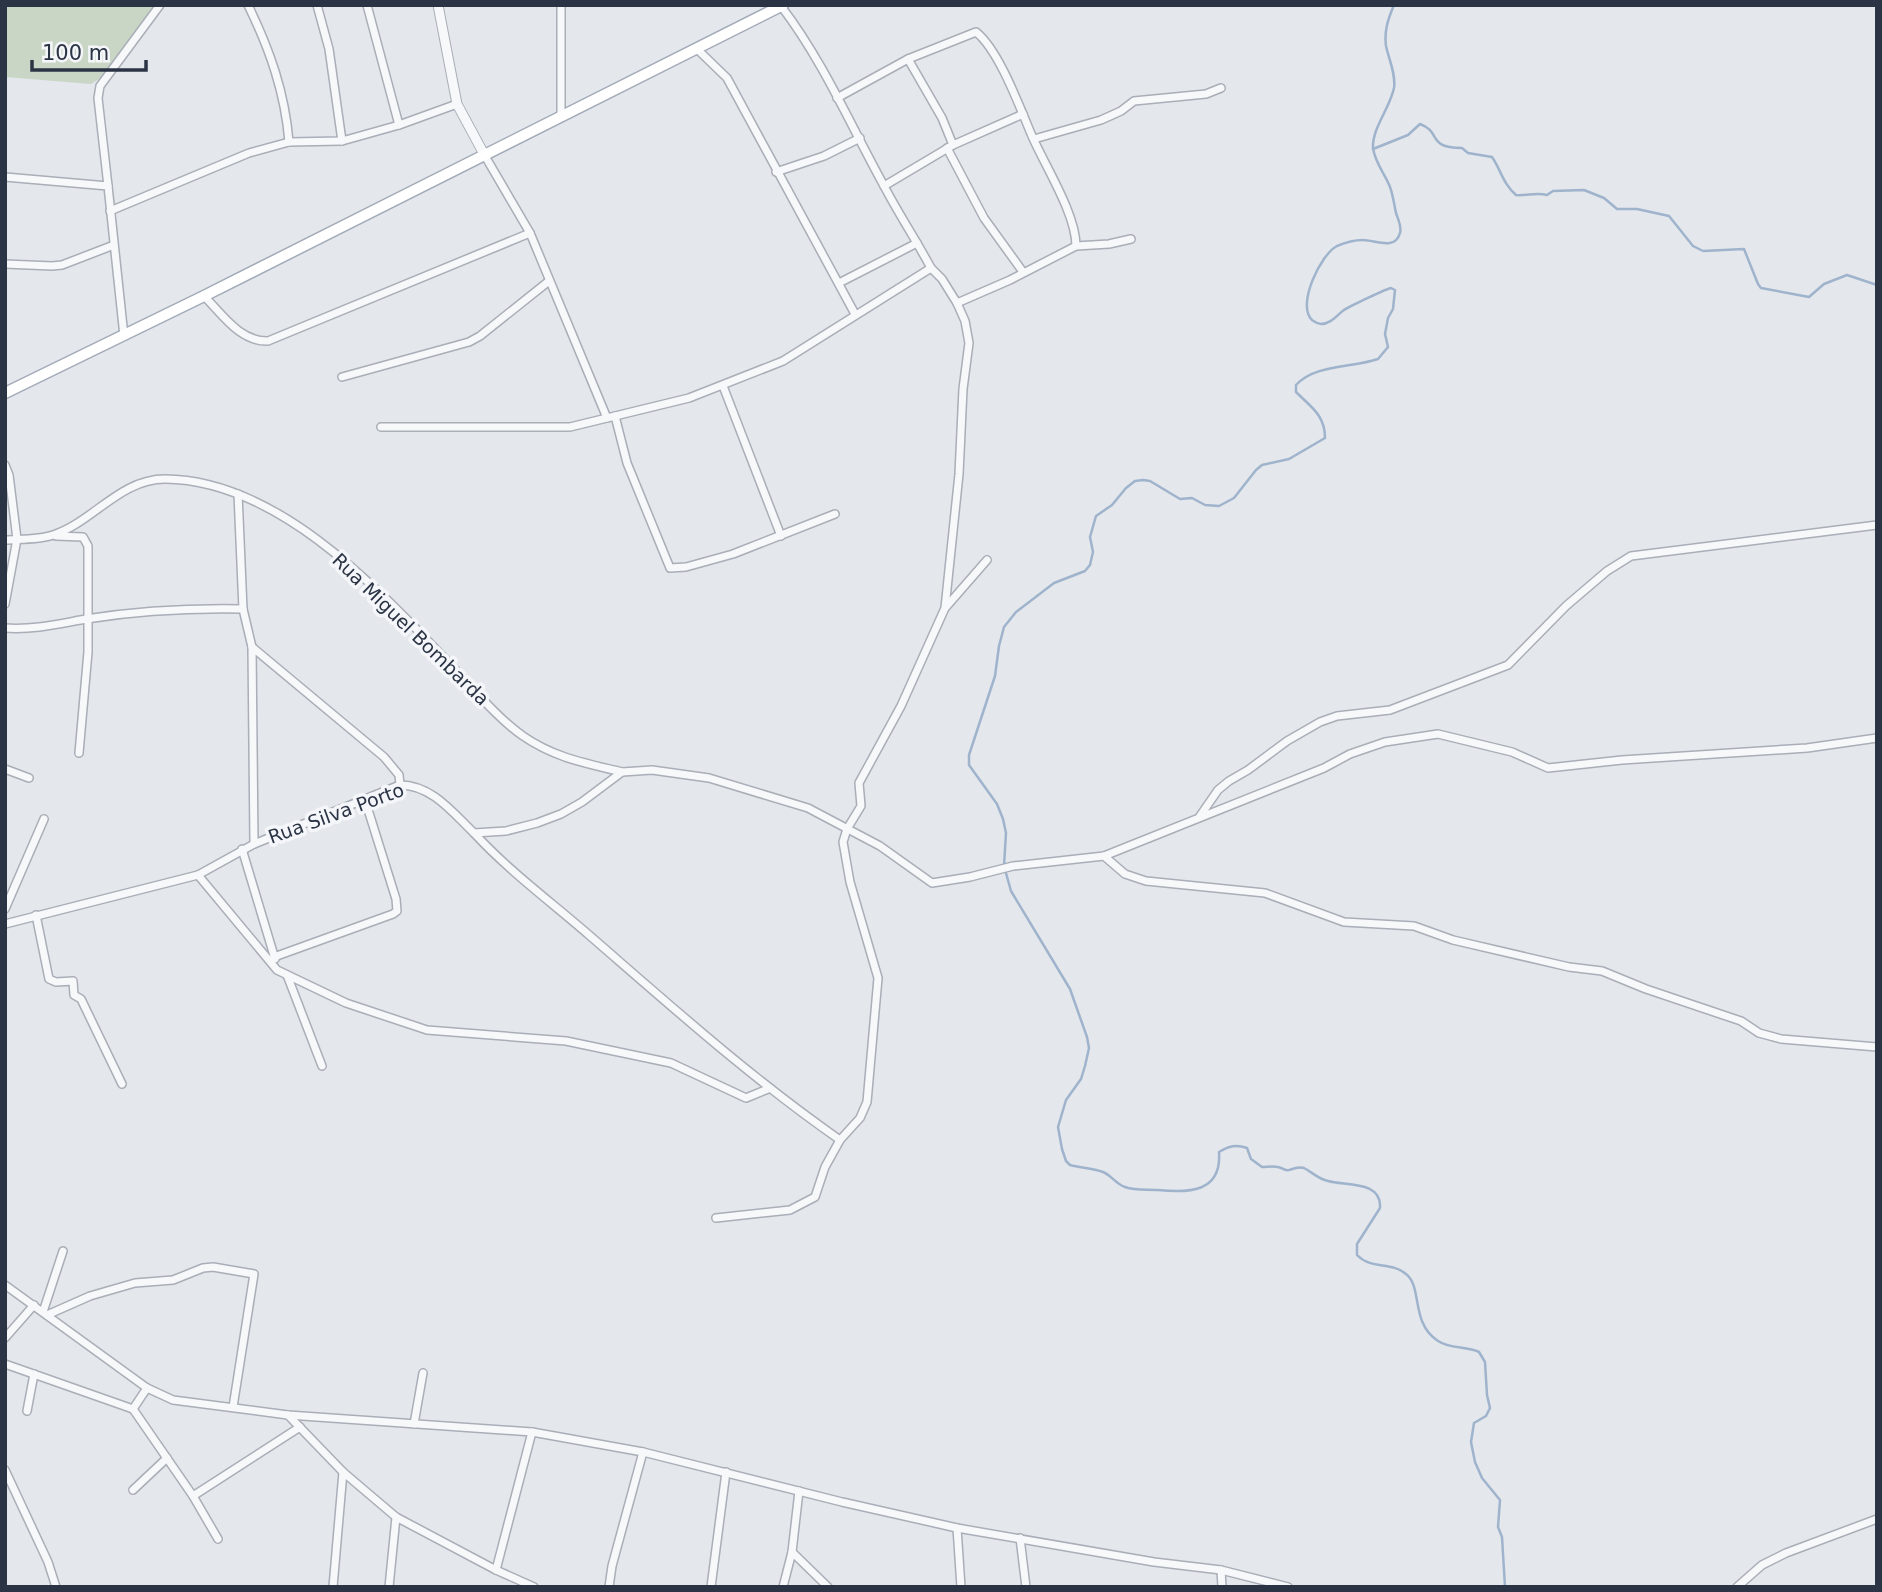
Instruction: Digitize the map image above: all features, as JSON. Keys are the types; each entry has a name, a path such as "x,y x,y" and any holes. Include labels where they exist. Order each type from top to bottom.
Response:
{"main road":[{"path":"5,393 782,6"}],"street":[{"path":"124,336 98,98 100,86 160,5"},
{"path":"248,5 282,89 289,142"},
{"path":"317,5 329,50 341,141"},
{"path":"368,5 399,125"},
{"path":"438,5 457,104 530,233 611,417 670,568 686,567 733,554 835,514"},
{"path":"561,5 561,116"},
{"path":"782,6 806,39 884,186 931,268 942,279 957,303 965,321 969,343 963,389 960,474 945,608"},
{"path":"837,98 908,59 976,32 1001,68 1023,114 1064,203 1076,246"},
{"path":"696,48 727,78 855,314"},
{"path":"908,59 942,118 950,146 985,218 1023,272"},
{"path":"1034,139 1101,120 1134,101 1206,94 1221,88"},
{"path":"110,211 249,153 289,142 341,141 399,125 457,104"},
{"path":"884,186 950,146 1023,114"},
{"path":"776,172 824,156 860,138"},
{"path":"5,177 108,186"},
{"path":"204,296 243,335 252,340 268,341 530,233"},
{"path":"957,303 1076,246 1109,244 1131,239"},
{"path":"839,283 917,243"},
{"path":"5,264 62,265 114,245"},
{"path":"382,427 557,428 669,403 723,386 783,361 931,268"},
{"path":"342,377 469,342 549,281"},
{"path":"723,386 781,536"},
{"path":"5,466 9,475 17,539 5,604"},
{"name":"Rua Miguel Bombarda","path":"5,540 52,536 84,519 122,492 155,480 188,481 239,494 292,523 359,574 496,712 524,736 561,757 622,772"},
{"path":"239,494 243,609 252,647 254,844"},
{"path":"1200,816 1218,790 1229,781 1320,722 1336,716 1390,710 1508,665 1566,606 1606,571 1631,556 1877,525"},
{"path":"52,536 78,536 88,542 88,652 79,753"},
{"path":"716,1218 760,1215 790,1209 816,1197 825,1167 840,1140 855,1126 867,1102 877,991 876,970 850,882 843,845 847,829 861,806 859,783 901,706 945,608 987,560"},
{"path":"5,628 28,630 86,619 201,608 243,609"},
{"path":"252,647 384,757 399,775 401,785"},
{"path":"474,833 506,831 561,814 622,772 652,770 709,778 808,808 880,846 932,883 1013,866 1104,856 1154,838 1200,816 1385,742 1438,734 1512,752 1548,768 1647,758 1807,748 1877,738"},
{"path":"5,769 29,778"},
{"name":"Rua Silva Porto","path":"5,924 198,876 242,849 401,785 421,788 437,797 499,860 768,1089 840,1140"},
{"path":"274,957 397,911 396,899 365,800"},
{"path":"5,909 44,819"},
{"path":"242,849 277,970"},
{"path":"1104,856 1125,874 1146,881 1265,893 1344,922 1414,926 1453,940 1569,967 1602,971 1741,1021 1759,1033 1781,1039 1877,1047"},
{"path":"198,876 277,970 346,1003 428,1030 566,1041 671,1062 746,1098 768,1089"},
{"path":"36,915 50,979 56,982 70,979 74,981 74,995 81,999 122,1084"},
{"path":"287,975 322,1066"},
{"path":"45,1313 63,1251"},
{"path":"45,1313 135,1283 173,1280 204,1268 220,1267 254,1274 233,1406"},
{"path":"5,1285 147,1388 173,1400 288,1415 532,1432 643,1452 957,1528 1154,1562 1221,1570 1289,1587"},
{"path":"5,1338 34,1306"},
{"path":"5,1364 133,1409 193,1496 218,1539"},
{"path":"414,1424 423,1373"},
{"path":"27,1411 34,1374"},
{"path":"133,1409 147,1388"},
{"path":"288,1415 343,1472 396,1517 534,1587"},
{"path":"193,1496 300,1427"},
{"path":"496,1570 532,1432"},
{"path":"609,1587 611,1566 643,1452"},
{"path":"133,1490 167,1458"},
{"path":"5,1470 48,1562 56,1587"},
{"path":"333,1587 343,1472"},
{"path":"711,1587 726,1472"},
{"path":"783,1587 792,1552 799,1491"},
{"path":"390,1587 396,1517"},
{"path":"1737,1587 1762,1565 1786,1553 1877,1519"},
{"path":"957,1528 961,1587"},
{"path":"1020,1538 1026,1587"},
{"path":"792,1552 828,1587"},
{"path":"1221,1570 1222,1587"}],"green space":[{"path":"5,5 156,5 102,77 91,84 5,77"}],"waterway":[{"path":"1394,5 1387,25 1386,41 1394,88 1375,133 1373,148 1391,190 1400,233 1394,242 1360,240 1337,246 1324,259 1312,280 1307,303 1312,320 1325,324 1344,310 1368,298 1391,288 1395,290 1393,309 1385,334 1388,347 1378,359 1313,373 1296,385 1296,392 1320,417 1325,438 1289,459 1262,465 1234,498 1219,506 1205,505 1192,498 1180,499 1150,481 1135,481 1112,505 1096,516 1090,537 1093,552 1090,565 1085,571 1054,583 1016,612 1004,627 995,676 969,755 969,765 997,804 1003,819 1006,833 1004,866 1011,891 1070,989 1087,1037 1089,1048 1081,1079 1066,1100 1058,1127 1066,1161 1070,1165 1103,1172 1129,1188 1181,1191 1201,1188 1209,1183 1215,1176 1219,1152 1239,1146 1247,1148 1251,1159 1262,1167 1287,1170 1302,1167 1324,1180 1369,1188 1375,1193 1380,1208 1357,1244 1357,1255 1368,1262 1394,1268 1406,1274 1414,1287 1420,1315 1429,1333 1443,1344 1479,1352 1485,1362 1490,1408 1486,1416 1474,1423 1471,1442 1482,1478 1500,1500 1498,1527 1502,1537 1505,1587"},
{"path":"1373,149 1408,135 1420,124 1427,127 1443,145 1492,157 1505,182 1516,195 1547,195 1553,191 1584,190 1604,198 1617,209 1637,209 1669,216 1693,246 1703,251 1744,249 1761,288 1809,297 1824,284 1847,275 1877,285"}]}
